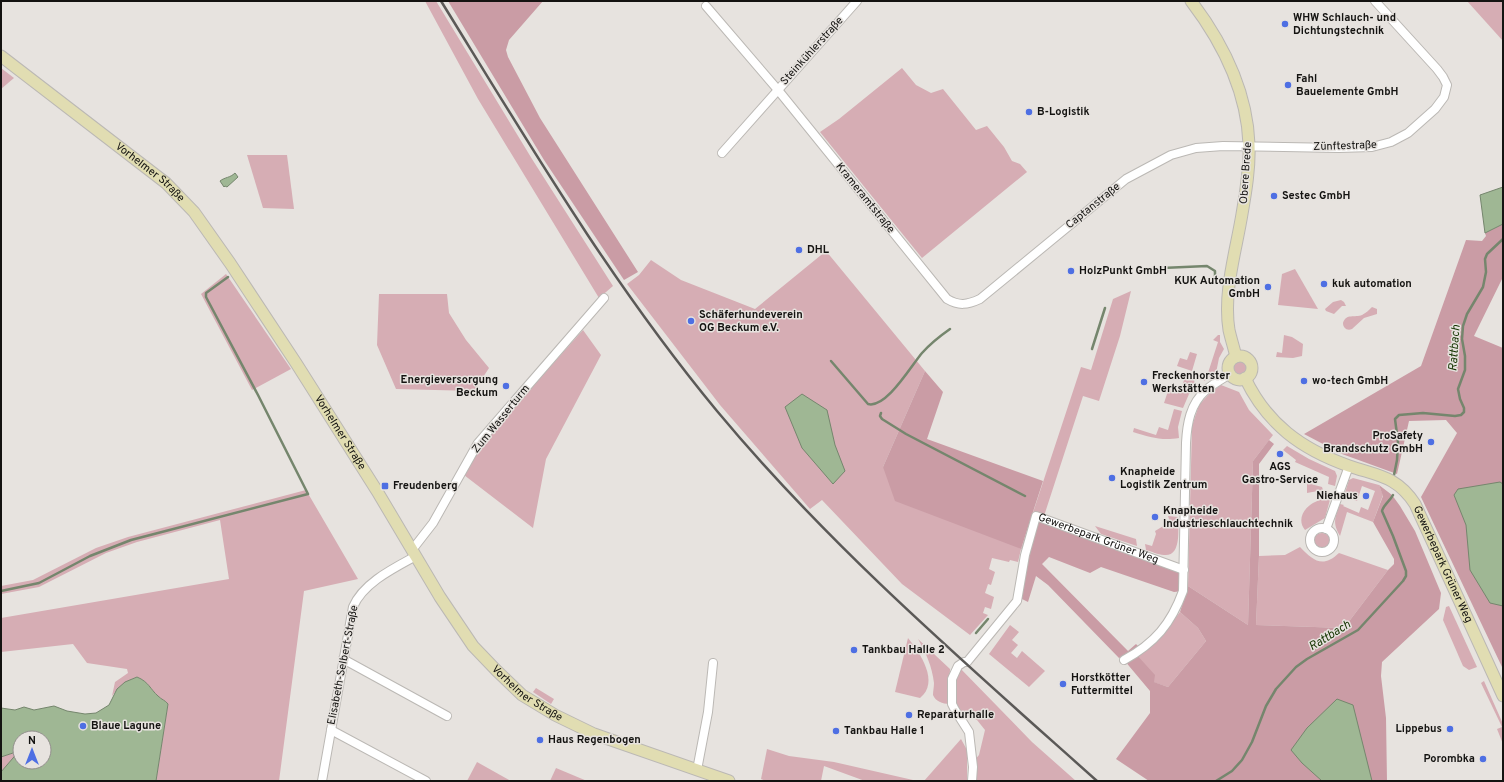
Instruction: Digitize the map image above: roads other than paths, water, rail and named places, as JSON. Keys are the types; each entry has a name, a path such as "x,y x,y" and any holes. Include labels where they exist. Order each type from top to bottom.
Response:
{"street":[{"name":"Steinkühlerstraße","path":"706,6 778,90 857,1"},
{"name":"Obere Brede","path":"1191,1 1206,20 1229,61 1238,85 1244,110 1249,145 1246,192 1229,294 1229,330 1236,357"},
{"name":"Zünftestraße","path":"1249,145 1339,148 1372,147 1391,142 1408,133 1435,109 1444,97 1447,85 1444,77 1375,1"},
{"name":"Vorhelmer Straße","path":"1,56 166,184 194,212 291,356 377,491 440,597 473,646 496,670 522,695 555,715 594,734 729,781"},
{"path":"722,153 778,90"},
{"name":"Krameramtstraße","path":"778,90 947,299 955,303"},
{"name":"Captanstraße","path":"955,303 967,304 980,299 1126,179 1171,154 1196,148 1249,145"},
{"name":"Zum Wasserturm","path":"414,553 434,523 478,443 604,298"},
{"path":"1236,357 1244,357 1251,364 1250,373 1245,378 1235,378 1230,374 1228,367 1229,364 1233,358 1236,357"},
{"path":"1124,660 1142,650 1160,633 1174,614 1183,591 1186,443 1188,422 1197,401 1205,390 1230,374"},
{"name":"Gewerbepark Grüner Weg","path":"1245,378 1259,403 1272,420 1290,437 1326,457 1394,481 1402,487 1416,504 1503,696"},
{"path":"1326,529 1350,466"},
{"name":"Gewerbepark Grüner Weg","path":"972,781 973,767 969,732 954,710 952,704 952,679 958,666 964,662 968,662 1017,601 1025,555 1036,516 1184,570"},
{"name":"Elisabeth-Selbert-Straße","path":"322,781 343,659 353,607 356,599 363,591 414,553"},
{"path":"343,659 447,716"},
{"path":"697,770 708,712 713,662"},
{"path":"331,730 426,781"}],"waterway":[{"name":"Rattbach","path":"1394,475 1398,442 1395,419 1399,415 1423,413 1455,416 1461,415 1464,412 1458,389 1465,370 1465,356 1462,339 1463,326 1467,314 1483,287 1486,272 1485,259 1487,254 1503,239"},
{"path":"1159,272 1162,268 1207,266 1215,271 1215,282"},
{"path":"1,591 39,583 90,556 131,540 308,494 206,297 206,293 228,277"},
{"path":"1092,349 1105,308"},
{"path":"831,361 868,404 875,404 890,393 925,350 935,340 950,329"},
{"path":"881,413 880,416 882,419 906,434 1025,496"},
{"name":"Rattbach","path":"1216,781 1232,771 1242,760 1252,742 1266,706 1276,689 1296,667 1307,659 1358,630 1403,581 1406,576 1406,571 1382,511 1393,495"},
{"path":"976,633 988,619"}],"railway":[{"path":"441,1 539,159 606,262 641,313 717,411 805,510 852,557 998,693 1097,781"}],"place":[{"name":"WHW Schlauch- und Dichtungstechnik","path":"1285,24"},
{"name":"Fahl Bauelemente GmbH","path":"1288,85"},
{"name":"B-Logistik","path":"1029,112"},
{"name":"Sestec GmbH","path":"1274,196"},
{"name":"DHL","path":"799,250"},
{"name":"HolzPunkt GmbH","path":"1071,271"},
{"name":"kuk automation","path":"1324,284"},
{"name":"KUK Automation GmbH","path":"1268,287"},
{"name":"Schäferhundeverein OG Beckum e.V.","path":"691,321"},
{"name":"wo-tech GmbH","path":"1304,381"},
{"name":"Freckenhorster Werkstätten","path":"1144,382"},
{"name":"Energieversorgung Beckum","path":"506,386"},
{"name":"ProSafety Brandschutz GmbH","path":"1431,442"},
{"name":"AGS Gastro-Service","path":"1280,454"},
{"name":"Knapheide Logistik Zentrum","path":"1112,478"},
{"name":"Freudenberg","path":"385,486"},
{"name":"Niehaus","path":"1366,496"},
{"name":"Knapheide Industrieschlauchtechnik","path":"1155,517"},
{"name":"Tankbau Halle 2","path":"854,650"},
{"name":"Horstkötter Futtermittel","path":"1063,684"},
{"name":"Reparaturhalle","path":"909,715"},
{"name":"Blaue Lagune","path":"83,726"},
{"name":"Lippebus","path":"1450,729"},
{"name":"Tankbau Halle 1","path":"836,731"},
{"name":"Haus Regenbogen","path":"540,740"},
{"name":"Porombka","path":"1483,759"}]}
